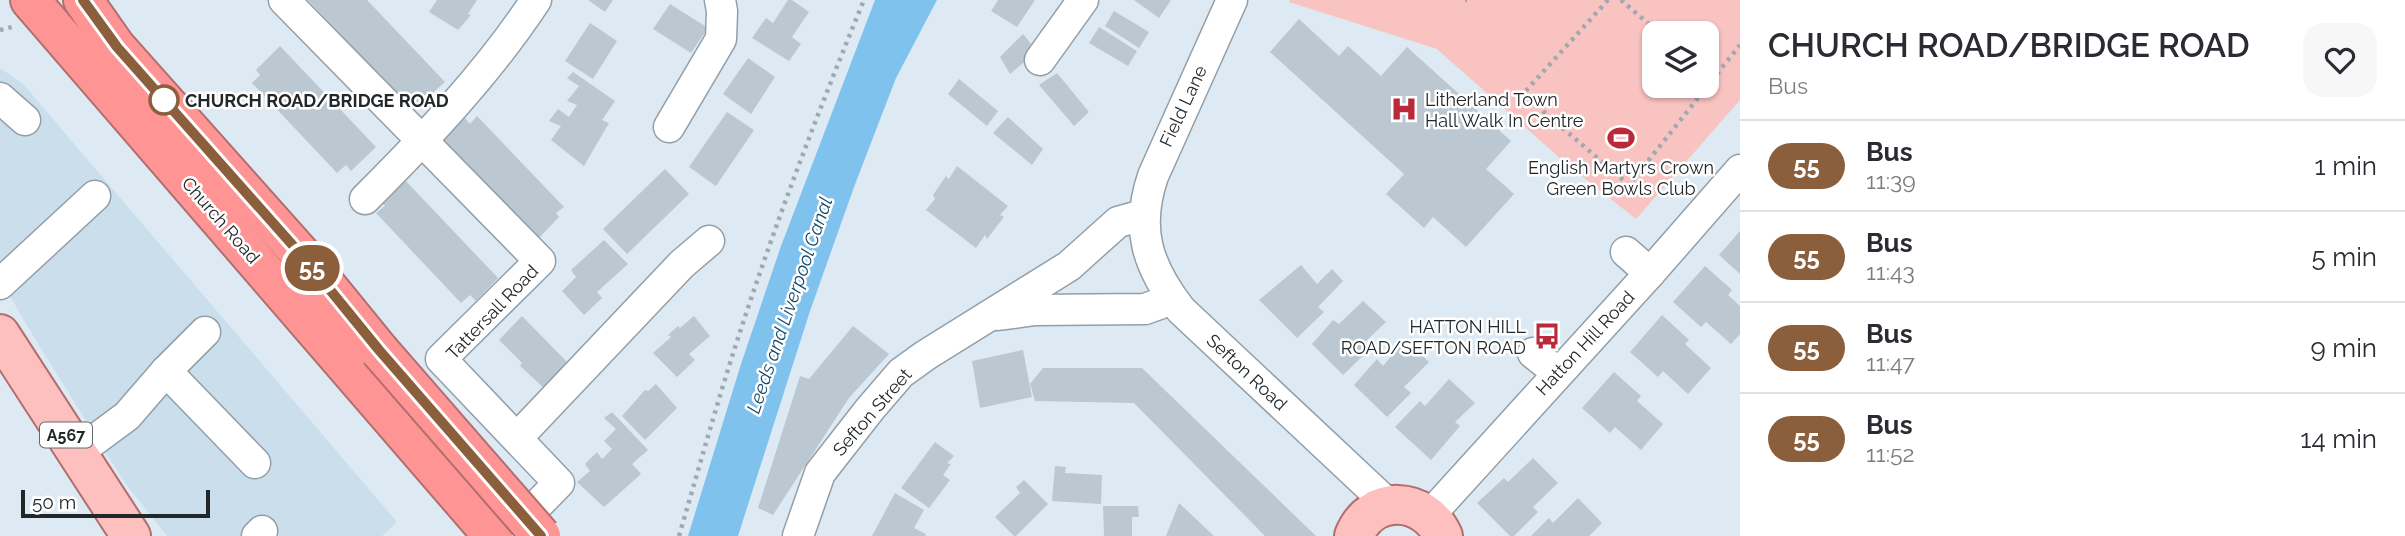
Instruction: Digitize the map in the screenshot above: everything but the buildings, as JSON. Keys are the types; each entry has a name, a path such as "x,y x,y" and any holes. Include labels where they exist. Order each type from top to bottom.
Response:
{"highway":[{"name":"Church Road","path":"83,0 117,47 304,258 366,361 493,536"},
{"name":"Church Road","path":"25,7 366,361 541,536"}],"main road":[{"name":"A567","path":"0,334 131,536"},
{"path":"1354,536 1365,518 1389,505 1417,508 1436,526"}],"street":[{"name":"Tattersall Road","path":"284,0 540,261 441,359 559,483 508,536"},
{"path":"365,199 423,142 509,41 536,0"},
{"path":"669,127 722,39 720,0"},
{"path":"1040,60 1083,0"},
{"name":"Field Lane","path":"1143,215 1146,195 1164,147 1232,0"},
{"path":"0,98 25,120"},
{"name":"Hatton Hill Road","path":"1436,526 1558,373 1740,170"},
{"path":"0,284 95,196"},
{"name":"Sefton Road","path":"1143,215 1147,249 1153,266 1181,310 1389,505"},
{"name":"Sefton Street","path":"798,536 820,473 901,373 1069,266 1118,222 1143,215"},
{"path":"517,438 691,273 709,241"},
{"path":"1626,252 1650,272"},
{"name":"Sefton Street","path":"984,319 1035,310 1145,309 1171,297"},
{"path":"77,453 127,416 205,332"},
{"path":"1533,353 1558,373"},
{"path":"166,371 255,463"}],"path":[{"path":"679,536 766,256 811,132 864,0"},
{"path":"1608,0 1523,94 1629,185 1698,98"},
{"path":"1621,0 1645,21"},
{"path":"0,30 25,7"},
{"path":"1719,71 1740,45"}],"shaded area":[{"path":"1740,0 1740,100 1636,219 1563,161 1437,49 1289,2"},
{"path":"0,68 23,84 397,522 382,536 167,536 125,483 0,279"}],"water":[{"name":"Leeds and Liverpool Canal","path":"875,0 937,0 896,78 854,187 810,311 738,536 688,536 781,246"}],"bus line":[{"name":"55","path":"83,0 117,47 304,258 379,350 541,536"}],"place":[{"name":"CHURCH ROAD/BRIDGE ROAD","path":"164,100"},
{"name":"Litherland Town Hall Walk In Centre","path":"1404,109"},
{"name":"English Martyrs Crown Green Bowls Club","path":"1621,138"},
{"name":"HATTON HILL ROAD/SEFTON ROAD","path":"1547,336"}]}
